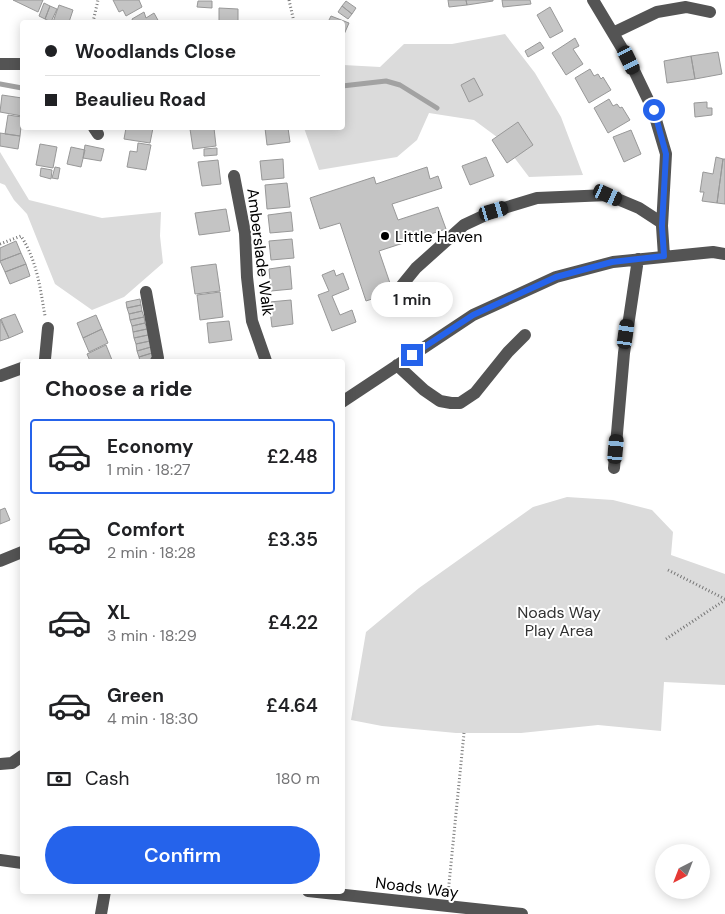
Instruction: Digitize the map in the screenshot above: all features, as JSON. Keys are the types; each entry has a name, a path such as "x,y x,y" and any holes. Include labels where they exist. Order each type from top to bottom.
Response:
{"street":[{"path":"593,0 629,60 654,110 666,154 662,223 664,256"},
{"path":"613,33 657,12 686,7 710,12"},
{"path":"0,64 20,64"},
{"name":"Amberslade Walk","path":"234,176 245,233 252,321 265,359"},
{"path":"394,295 416,268 464,225 494,211 536,198 608,195 639,208 662,223"},
{"path":"345,400 473,315 556,277 612,262 713,252 725,254"},
{"path":"614,468 624,353 638,259"},
{"path":"146,292 157,359"},
{"path":"44,359 48,328"},
{"path":"397,365 424,390 440,401 451,404 460,403 475,393 508,352 525,335"},
{"path":"0,376 20,369"},
{"path":"0,561 20,553"},
{"path":"0,764 12,763 20,757"},
{"path":"0,860 20,863"},
{"path":"101,914 104,894"},
{"name":"Noads Way","path":"334,894 522,914"}],"path":[{"path":"93,20 98,0"},
{"path":"289,0 294,20"},
{"path":"0,244 21,236 27,246 38,274 48,328"},
{"path":"666,639 725,600 668,570"},
{"path":"447,907 464,733"}],"green space":[{"path":"505,34 535,73 561,117 583,175 529,177 501,140 474,120 429,113 417,140 397,157 319,170 305,130 345,130 345,65 380,67 404,44 452,44"},
{"path":"0,152 29,200 102,218 161,212 160,236 163,263 124,297 92,310 55,284 27,214 14,200 5,185 0,183"},
{"name":"Noads Way Play Area","path":"567,497 613,500 652,510 673,532 671,555 725,574 725,685 664,682 661,731 598,725 521,733 456,733 382,726 351,720 366,632 419,588 533,507"}],"building":[{"path":"13,0 43,0 38,12"},
{"path":"113,0 139,0 142,7 126,16 123,10 119,12"},
{"path":"448,0 466,0 467,5 449,7"},
{"path":"466,0 493,0 493,1 467,5"},
{"path":"502,0 530,0 531,4 503,7"},
{"path":"198,1 212,1 212,8 197,7"},
{"path":"346,1 356,8 352,14 342,6"},
{"path":"44,3 50,6 45,19 39,16"},
{"path":"59,5 73,10 70,20 54,20"},
{"path":"50,6 57,9 52,20 45,19"},
{"path":"342,6 352,14 348,19 338,12"},
{"path":"550,7 563,31 550,38 537,15"},
{"path":"219,8 238,9 238,20 219,20"},
{"path":"144,12 146,18 154,13 158,20 132,20"},
{"path":"331,16 341,20 329,20"},
{"path":"345,21 349,23 345,32"},
{"path":"575,38 579,46 573,49 583,64 566,75 552,53"},
{"path":"540,42 544,48 528,57 525,51"},
{"path":"718,52 722,74 695,79 691,56"},
{"path":"691,56 695,79 667,83 664,61"},
{"path":"590,69 594,76 598,74 601,79 603,77 611,90 589,103 575,78"},
{"path":"474,78 483,95 469,102 461,85"},
{"path":"2,95 20,98 20,116 0,112"},
{"path":"609,99 613,106 617,104 620,108 622,107 630,120 608,133 594,108"},
{"path":"707,102 707,108 712,108 712,115 695,117 694,103"},
{"path":"8,115 20,117 20,136 5,134"},
{"path":"518,122 533,145 507,163 492,140"},
{"path":"126,130 153,130 150,143 124,139"},
{"path":"190,130 214,130 216,146 193,149"},
{"path":"265,130 288,130 290,142 267,145"},
{"path":"631,130 641,154 624,162 613,137"},
{"path":"0,133 20,136 18,149 0,146"},
{"path":"138,143 151,145 146,170 127,167 130,151 137,152"},
{"path":"40,144 57,147 53,168 36,165"},
{"path":"85,145 104,149 101,161 83,158"},
{"path":"71,147 85,150 81,167 67,164"},
{"path":"217,148 217,155 204,156 204,149"},
{"path":"486,157 494,176 470,185 462,166"},
{"path":"716,157 723,159 717,203 702,201 704,192 700,192 703,172 713,174"},
{"path":"283,159 284,178 262,180 260,161"},
{"path":"723,159 725,159 725,204 717,203"},
{"path":"218,160 221,184 202,186 198,162"},
{"path":"55,167 60,168 58,179 52,178"},
{"name":"Little Haven","path":"427,167 430,179 438,176 442,188 392,204 398,220 438,207 446,229 379,251 393,292 366,301 340,223 320,229 310,198 374,177 376,184"},
{"path":"41,168 52,170 51,179 40,176"},
{"path":"287,183 290,207 267,209 265,185"},
{"path":"226,209 230,231 199,235 195,213"},
{"path":"291,212 293,231 270,233 268,215"},
{"path":"292,239 294,258 271,260 269,241"},
{"path":"16,241 21,253 0,261 0,248"},
{"path":"21,253 26,264 5,272 0,261"},
{"path":"26,264 30,276 10,284 5,272"},
{"path":"216,264 220,291 195,294 191,267"},
{"path":"290,266 292,289 271,291 269,269"},
{"path":"334,270 336,276 343,273 349,289 332,296 340,315 352,310 356,322 332,331 318,295 329,291 322,275"},
{"path":"220,292 223,317 200,320 197,295"},
{"path":"140,299 141,305 127,308 126,302"},
{"path":"291,300 293,324 272,327 269,302"},
{"path":"141,305 142,311 129,314 127,308"},
{"path":"142,311 144,317 130,320 129,314"},
{"path":"15,314 23,332 9,338 1,319"},
{"path":"96,315 102,329 83,338 77,323"},
{"path":"144,317 145,323 132,326 130,320"},
{"path":"0,319 9,338 0,341"},
{"path":"229,321 232,340 209,343 207,323"},
{"path":"145,323 147,329 133,332 132,326"},
{"path":"102,329 108,343 89,352 83,338"},
{"path":"147,329 148,335 134,338 133,332"},
{"path":"148,335 150,341 136,344 134,338"},
{"path":"150,341 151,347 137,351 136,344"},
{"path":"106,345 112,359 89,359 87,354"},
{"path":"151,347 152,353 139,357 137,351"},
{"path":"152,353 154,359 140,359 139,357"},
{"path":"5,508 10,520 0,524 0,510"}],"waterway":[{"path":"345,86 386,81 400,85 437,108"},
{"path":"0,84 20,88"}],"place":[{"name":"Little Haven","path":"385,236"}],"route":[{"path":"412,355 473,315 556,277 612,262 664,256 662,226 666,154 654,110"}]}
